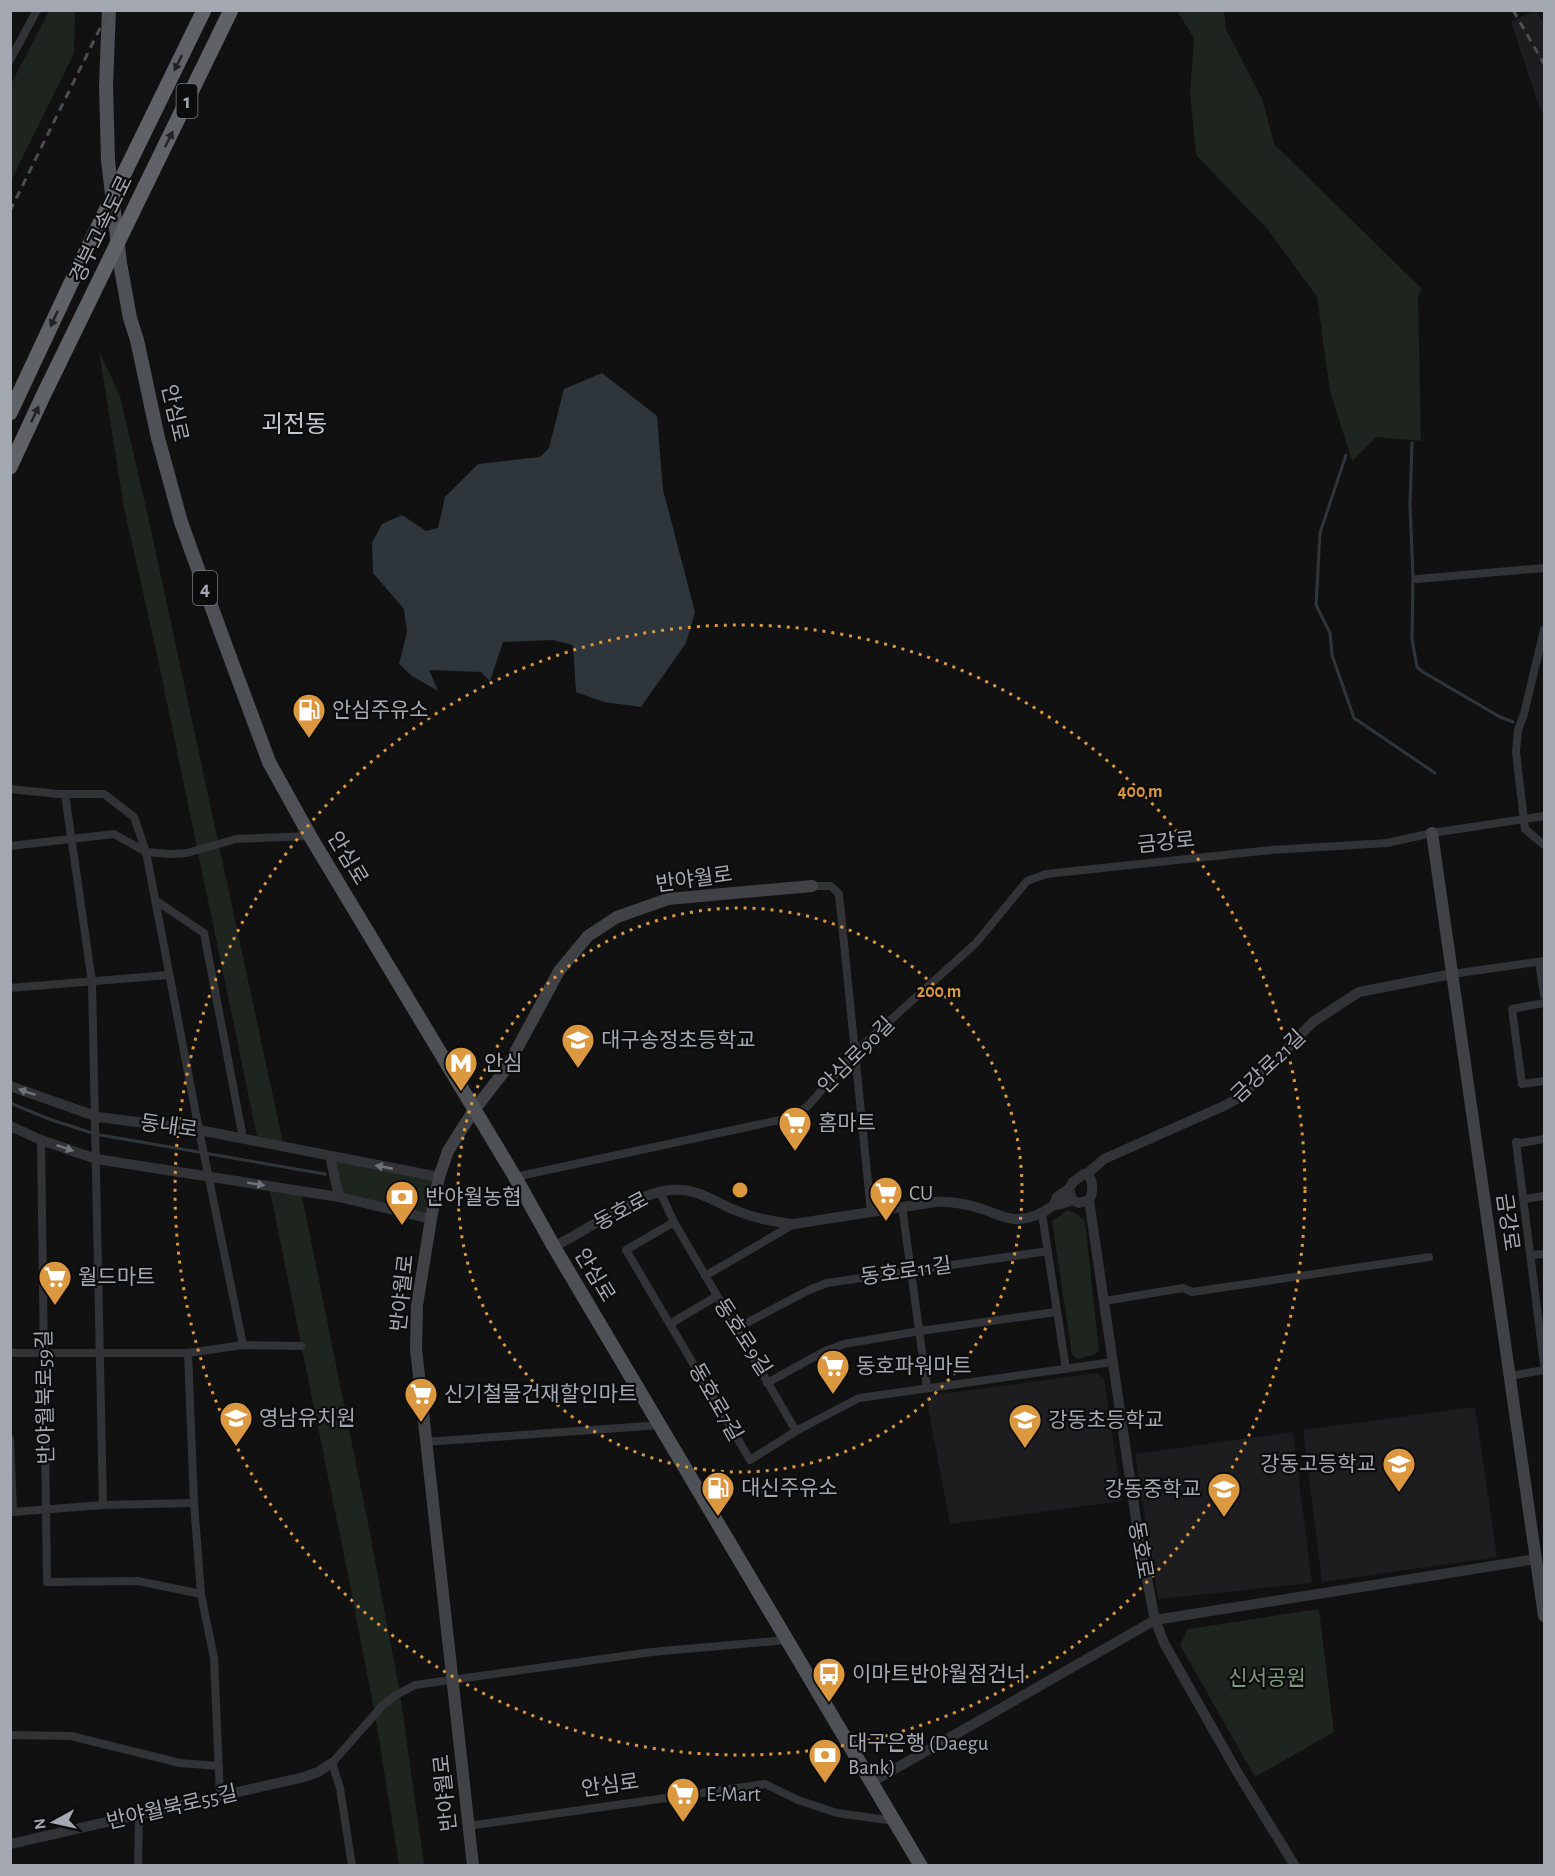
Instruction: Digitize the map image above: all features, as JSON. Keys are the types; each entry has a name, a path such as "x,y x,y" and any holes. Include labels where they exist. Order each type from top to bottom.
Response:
{"highway":[{"name":"경부고속도로","path":"10,413 204,10"},
{"name":"경부고속도로","path":"10,467 231,10"}],"main road":[{"name":"안심로","path":"109,10 106,86 108,160 120,263 130,318 137,340 158,438 182,522 269,762 310,836 515,1177 554,1247 921,1866"},
{"name":"금강로","path":"1432,833 1545,1616"},
{"name":"반야월로","path":"473,1866 416,1349 417,1305 439,1177 448,1151 474,1110 506,1069 559,971 588,936 616,917 668,899 812,886"}],"street":[{"path":"10,60 37,10"},
{"path":"1416,579 1545,568"},
{"path":"1545,630 1518,730 1516,752 1525,829 1545,844"},
{"path":"10,789 65,794 104,794 134,818 146,852 243,1345"},
{"path":"65,794 92,982 103,1505"},
{"name":"금강로","path":"1046,874 1271,850 1387,843 1432,833 1545,816"},
{"path":"10,846 114,834 146,852 170,854 187,853 236,839 310,836"},
{"name":"안심로90길","path":"515,1177 784,1119 797,1113 808,1106 854,1053 976,943 1027,880 1046,874"},
{"path":"812,886 831,886 839,894 871,1212"},
{"path":"155,900 204,933 243,1138"},
{"path":"1452,974 1542,961 1545,995"},
{"name":"금강로21길","path":"1071,1194 1080,1176 1087,1174 1104,1159 1226,1105 1240,1096 1313,1022 1359,992 1452,974"},
{"path":"10,988 169,975"},
{"path":"1545,1003 1512,1008 1522,1084 1545,1081"},
{"name":"동내로","path":"10,1086 95,1116 199,1130 439,1177"},
{"path":"10,1126 40,1140 96,1159 339,1197 431,1219"},
{"path":"1545,1139 1516,1142 1541,1311 1545,1364"},
{"name":"반야월북로59길","path":"40,1140 48,1582 138,1581 201,1594"},
{"path":"330,1156 339,1197"},
{"name":"동호로","path":"1087,1174 1091,1180 1092,1192 1089,1200 1138,1533 1155,1620 1164,1643 1236,1770 1295,1866"},
{"name":"동호로","path":"554,1247 643,1197 676,1190 697,1193 759,1219 794,1224 902,1206 949,1201 1011,1219 1020,1219 1042,1214 1054,1205 1057,1197 1071,1194"},
{"name":"동호로9길","path":"660,1192 674,1222 767,1383 823,1352 844,1344 1056,1312"},
{"path":"1071,1194 1083,1203 1089,1200"},
{"path":"1524,1199 1545,1196"},
{"path":"902,1206 927,1388"},
{"path":"1042,1214 1066,1369"},
{"name":"동호로7길","path":"674,1222 626,1250 750,1460 796,1431 859,1398 1113,1362"},
{"name":"동호로","path":"705,1276 794,1224"},
{"name":"동호로11길","path":"737,1328 827,1283 1048,1251"},
{"path":"1534,1256 1545,1254"},
{"path":"1105,1301 1183,1288 1192,1292 1429,1257"},
{"path":"670,1324 717,1296"},
{"path":"10,1353 188,1353 243,1345 301,1346"},
{"path":"188,1353 194,1503 201,1594 214,1658 220,1796"},
{"path":"1510,1376 1545,1370"},
{"path":"767,1383 796,1431"},
{"path":"425,1442 661,1425"},
{"path":"10,1439 13,1512 103,1505 194,1503"},
{"path":"872,1782 1155,1620 1536,1558"},
{"path":"352,1866 340,1788 332,1763 360,1734 375,1714 396,1695 415,1685 652,1652 787,1640"},
{"path":"10,1735 71,1736 180,1763 219,1766"},
{"name":"반야월북로55길","path":"10,1844 304,1777 332,1763"},
{"name":"안심로","path":"468,1826 765,1784 798,1800 837,1813 895,1821"},
{"path":"138,1815 138,1866"}],"shaded area":[{"path":"1536,10 1544,24 1544,115 1511,22"},
{"path":"602,373 657,416 663,490 695,612 686,643 641,707 604,702 576,692 573,645 553,640 503,642 490,681 481,672 429,670 438,691 412,676 399,664 407,632 404,609 373,573 372,543 382,524 402,515 426,531 438,528 445,497 478,464 540,457 549,448 564,389"},
{"name":"강동초등학교","path":"1097,1373 1104,1378 1122,1501 950,1524 926,1396"},
{"name":"강동고등학교","path":"1475,1407 1497,1557 1322,1582 1303,1430"},
{"name":"강동중학교","path":"1293,1432 1312,1583 1158,1599 1135,1454"}],"green space":[{"path":"49,11 75,11 74,53 11,181 11,84"},
{"path":"1177,11 1224,11 1226,29 1263,101 1274,144 1422,289 1418,296 1421,441 1376,437 1352,461 1330,391 1317,297 1269,231 1196,155 1190,93 1194,38"},
{"path":"99,351 120,396 146,507 284,1147 258,1141 157,655 124,508"},
{"path":"330,1156 439,1177 431,1219 339,1197"},
{"path":"269,1186 301,1191 400,1693 424,1865 399,1865 375,1714"},
{"path":"1068,1210 1085,1221 1099,1350 1094,1355 1077,1359 1072,1355 1052,1221"},
{"name":"신서공원","path":"1319,1609 1334,1732 1255,1777 1180,1645 1188,1629"}],"waterway":[{"path":"1412,443 1410,504 1413,578 1412,639 1417,667 1500,717 1513,722"},
{"path":"1346,455 1320,533 1316,605 1330,633 1332,655 1354,718 1435,773"},
{"path":"10,1103 95,1134 325,1174"}],"railway":[{"path":"10,211 109,10"},
{"path":"1513,10 1544,64"}],"place":[{"name":"안심주유소","path":"309,739"},
{"name":"대구송정초등학교","path":"578,1069"},
{"name":"안심","path":"461,1092"},
{"name":"홈마트","path":"795,1152"},
{"name":"CU","path":"886,1222"},
{"name":"반야월농협","path":"402,1226"},
{"name":"월드마트","path":"55,1306"},
{"name":"동호파워마트","path":"833,1395"},
{"name":"신기철물건재할인마트","path":"421,1423"},
{"name":"영남유치원","path":"236,1447"},
{"name":"강동초등학교","path":"1025,1449"},
{"name":"강동고등학교","path":"1399,1493"},
{"name":"대신주유소","path":"718,1517"},
{"name":"강동중학교","path":"1224,1518"},
{"name":"이마트반야월점건너","path":"829,1703"},
{"name":"대구은행 (Daegu Bank)","path":"825,1784"},
{"name":"E-Mart","path":"683,1823"}],"district":[{"name":"괴전동","path":"294,424"}]}
